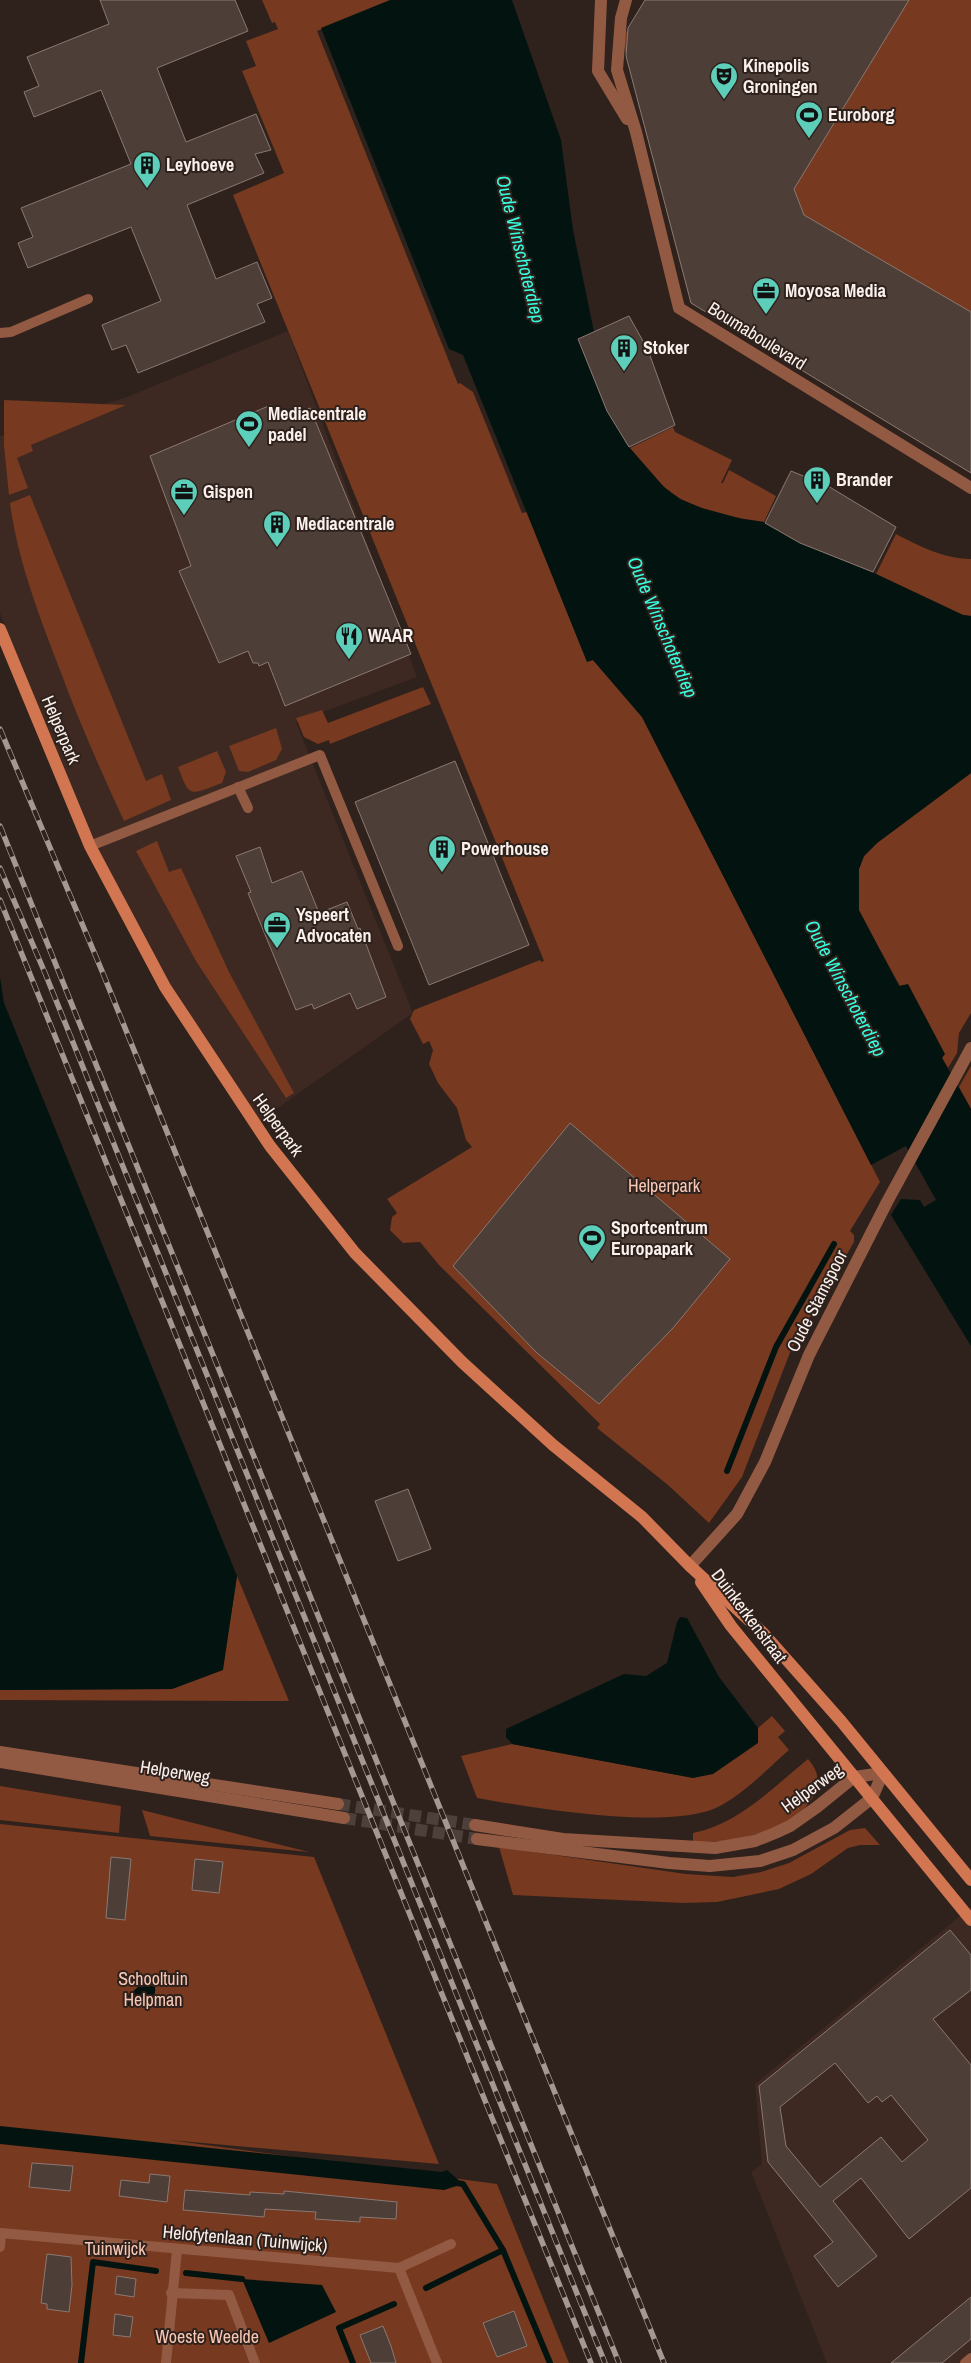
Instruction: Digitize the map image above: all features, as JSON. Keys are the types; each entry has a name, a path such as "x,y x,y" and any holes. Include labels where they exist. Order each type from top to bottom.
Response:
{"main road":[{"name":"Helperpark","path":"0,628 90,846 166,987 248,1115 355,1253 462,1362 553,1445 642,1517 690,1566"},
{"name":"Duinkerkenstraat","path":"690,1566 763,1633 841,1721 971,1880"},
{"name":"Duinkerkenstraat","path":"690,1566 731,1626 971,1920"}],"street":[{"name":"Boumaboulevard","path":"601,0 598,72 636,132"},
{"name":"Boumaboulevard","path":"626,0 620,18 617,70 636,132 679,308 971,488"},
{"name":"Oude Stamspoor","path":"690,1566 713,1543 742,1505 765,1462 809,1355 887,1202 971,1048"},
{"name":"Helperweg","path":"0,1752 338,1804"},
{"name":"Helperweg","path":"0,1762 344,1818"},
{"name":"Helperweg","path":"475,1825 563,1839 715,1848 755,1841 790,1826 854,1777 882,1773"},
{"path":"477,1839 669,1863 710,1866 760,1861 793,1850 834,1828 872,1798 882,1773"}],"lane":[{"path":"0,333 10,332 88,299"},
{"path":"90,846 320,755 398,946"},
{"path":"238,787 248,808"},
{"name":"Helofytenlaan (Tuinwijck)","path":"0,2247 1,2233 177,2250 399,2268 451,2244"},
{"path":"166,2363 171,2293 177,2250"},
{"path":"399,2268 437,2363"},
{"path":"171,2293 229,2295 255,2363"},
{"path":"965,2363 971,2358"}],"shaded area":[{"path":"288,331 417,677 296,722 413,1013 255,1124 155,968 75,807 0,613 0,436 127,397"},
{"path":"971,1907 971,2363 827,2363 751,2172 762,2164 755,2084"}],"green space":[{"name":"Helperpark","path":"262,0 398,0 317,31 458,384 460,383 473,392 522,513 527,512 587,661 593,660 642,717 880,1182 850,1231 854,1235 854,1242 791,1350 742,1477 709,1523 668,1485 597,1428 600,1424 439,1265 420,1242 403,1243 390,1230 392,1217 397,1213 387,1199 472,1147 466,1140 457,1108 438,1083 429,1064 433,1050 429,1041 423,1044 410,1019 414,1010 540,960 541,962 544,961 233,195 284,173 242,71 256,66 246,41 278,29 275,22 272,23"},
{"name":"Euroborg","path":"645,0 971,0 971,473 691,303 622,39"},
{"path":"4,400 126,405 31,445 33,451 17,458 28,488 9,495 4,446"},
{"path":"673,427 675,432 732,460 721,483 723,483 729,470 776,496 764,522 724,515 697,507 673,494 650,473 630,448"},
{"path":"30,495 146,781 162,774 171,800 124,821 75,708 37,609 24,567 10,503"},
{"path":"896,534 941,554 971,559 971,616 963,615 876,574"},
{"path":"423,687 431,704 330,744 329,740 318,744 304,737 296,718 322,710 328,723"},
{"path":"276,728 282,749 276,760 248,772 239,771 229,746"},
{"path":"217,751 226,772 222,783 193,792 186,785 178,767"},
{"path":"971,773 971,1013 959,1033 957,1053 948,1068 858,910 859,869 864,856 877,843"},
{"path":"157,841 169,872 181,868 229,972 294,1093 286,1098 196,961 136,851"},
{"path":"971,1066 971,1109 959,1087"},
{"path":"237,1576 289,1701 0,1700 0,1690 172,1689 222,1670"},
{"path":"772,1716 785,1731 778,1737 789,1750 755,1781 728,1802 696,1814 667,1817 600,1815 565,1812 477,1798 461,1756 512,1744 694,1778 757,1743 758,1728"},
{"path":"808,1759 813,1766 818,1781 816,1790 808,1804 796,1816 764,1832 745,1837 709,1842 693,1842 693,1833 710,1828 741,1813"},
{"path":"0,1786 121,1806 119,1833 0,1820"},
{"path":"142,1810 309,1852 150,1836"},
{"path":"0,1824 314,1857 439,2164 169,2140 497,2184 569,2363 0,2363"},
{"path":"865,1828 880,1845 860,1845 848,1848 811,1874 779,1889 717,1902 683,1903 513,1895 499,1847 686,1874 733,1877 761,1872 789,1863 850,1830"}],"water":[{"name":"Oude Winschoterdiep","path":"390,0 512,0 561,140 573,230 594,332 578,339 629,447 664,487 680,499 702,508 742,519 764,522 801,543 876,574 963,615 971,616 971,773 877,843 864,856 859,869 859,910 899,986 908,984 945,1054 942,1058 971,1109 971,1346 891,1215 901,1199 920,1200 924,1207 936,1200 906,1146 871,1165 642,717 593,660 587,662 463,355 449,349 321,28"},
{"path":"0,977 4,1003 237,1576 223,1670 172,1689 0,1690"},
{"path":"680,1617 687,1618 719,1677 758,1728 758,1743 713,1774 693,1778 512,1744 506,1737 506,1729 624,1674 646,1676 667,1663 677,1622"},
{"path":"147,1984 155,1987 153,1998 149,2002 134,2006 123,2006 124,1999 138,1987"},
{"path":"0,2126 442,2172 447,2170 463,2184 444,2190 0,2144"},
{"path":"242,2279 322,2285 336,2312 269,2343"}],"building":[{"name":"Leyhoeve","path":"100,0 235,0 248,31 157,68 186,142 256,114 271,150 255,154 264,173 187,205 216,279 257,262 272,298 257,304 265,322 138,373 126,345 112,350 102,325 161,301 131,227 28,268 18,243 33,237 21,208 131,164 101,90 34,117 24,92 39,86 27,57 109,24"},
{"name":"Euroborg","path":"645,0 909,0 794,189 804,215 971,312 971,473 691,303 626,56 628,28"},
{"name":"Stoker","path":"629,316 648,350 675,425 629,447 607,411 578,339"},
{"name":"Mediacentrale","path":"271,405 277,421 310,408 411,654 285,706 268,662 259,666 258,663 253,663 248,651 219,663 179,571 191,566 150,456"},
{"name":"Brander","path":"791,471 828,486 896,527 873,572 800,543 765,523"},
{"name":"Powerhouse","path":"455,761 529,945 429,985 355,802"},
{"path":"260,847 272,883 302,871 319,913 347,902 358,929 360,928 386,997 357,1009 350,993 314,1009 312,1004 296,1010 248,893 251,892 236,856"},
{"name":"Sportcentrum Europapark","path":"570,1123 730,1259 673,1328 599,1404 537,1353 453,1266"},
{"path":"408,1489 431,1549 398,1561 375,1501"},
{"path":"111,1857 131,1859 125,1920 106,1918"},
{"path":"195,1859 223,1862 219,1893 192,1890"},
{"path":"950,1930 971,1955 971,1990 933,2019 971,2065 971,2188 909,2239 861,2178 833,2201 877,2256 838,2287 814,2256 833,2242 768,2162 759,2086","holes":["835,2063 868,2103 877,2096 882,2102 891,2095 928,2140 902,2162 881,2137 820,2187 786,2146 780,2107"]},
{"path":"32,2163 73,2166 70,2191 29,2187"},
{"path":"150,2174 170,2176 167,2202 119,2196 121,2180 149,2183"},
{"path":"185,2190 250,2195 250,2192 284,2194 284,2191 397,2202 396,2219 360,2217 360,2222 315,2219 316,2212 265,2209 264,2217 183,2210"},
{"path":"47,2254 71,2257 72,2285 69,2312 47,2309 47,2304 41,2303"},
{"path":"117,2276 136,2279 134,2297 115,2294"},
{"path":"971,2297 971,2339 942,2363 891,2363"},
{"path":"514,2311 527,2346 497,2357 483,2323"},
{"path":"115,2314 133,2317 130,2337 113,2335"},
{"path":"383,2326 396,2363 371,2363 360,2335"}],"waterway":[{"path":"727,1471 776,1347 834,1244"},
{"path":"456,2183 463,2184 503,2250 550,2363"},
{"path":"426,2288 503,2250"},
{"path":"81,2363 93,2262 156,2271"},
{"path":"186,2273 242,2279"},
{"path":"353,2363 339,2328 394,2304"}],"tunnel":[{"path":"338,1804 475,1825"},
{"path":"344,1818 477,1839"}],"railway":[{"path":"0,729 102,971 664,2363"},
{"path":"0,826 619,2363"},
{"path":"0,868 45,973 605,2363"},
{"path":"0,900 591,2363"}],"place":[{"name":"Kinepolis Groningen","path":"724,100"},
{"name":"Euroborg","path":"809,139"},
{"name":"Leyhoeve","path":"147,189"},
{"name":"Moyosa Media","path":"766,315"},
{"name":"Stoker","path":"624,372"},
{"name":"Mediacentrale padel","path":"249,448"},
{"name":"Brander","path":"817,504"},
{"name":"Gispen","path":"184,516"},
{"name":"Mediacentrale","path":"277,548"},
{"name":"WAAR","path":"349,660"},
{"name":"Powerhouse","path":"442,873"},
{"name":"Yspeert Advocaten","path":"277,949"},
{"name":"Sportcentrum Europapark","path":"592,1262"}],"park label":[{"name":"Schooltuin Helpman","path":"153,1989"},
{"name":"Tuinwijck","path":"115,2249"},
{"name":"Woeste Weelde","path":"207,2337"}]}
